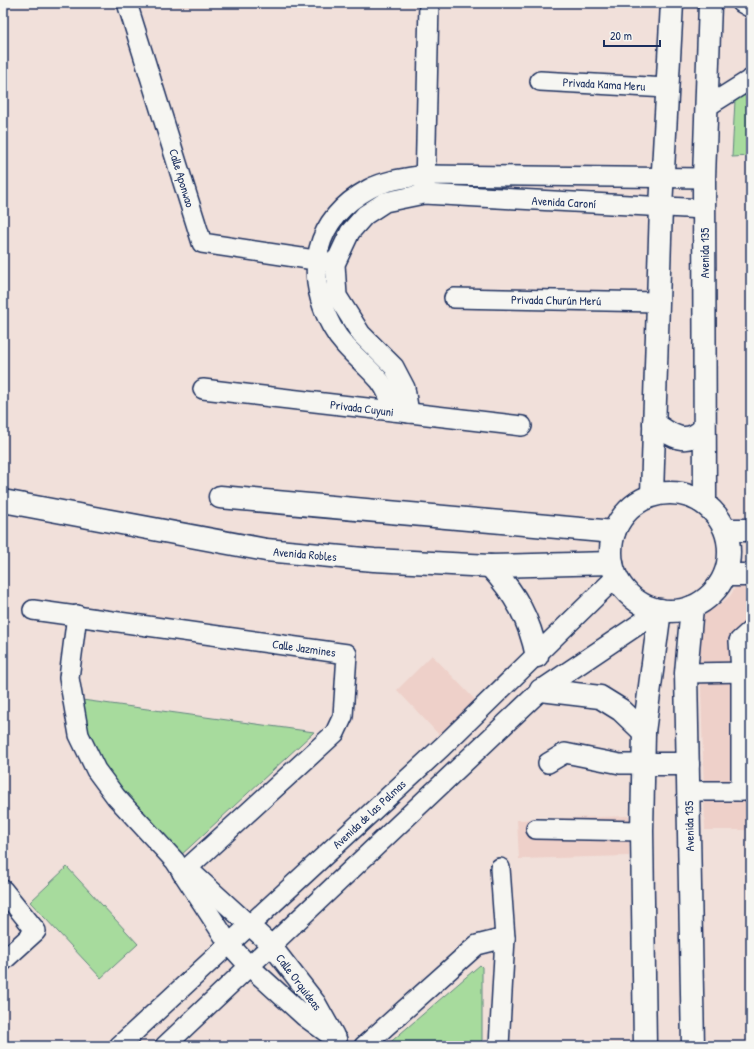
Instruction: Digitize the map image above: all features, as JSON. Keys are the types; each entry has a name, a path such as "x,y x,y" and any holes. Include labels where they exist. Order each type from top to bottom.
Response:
{"main road":[{"path":"652,495 662,177 672,3"},
{"name":"Avenida 135","path":"704,503 704,178 708,106 710,3"},
{"path":"654,423 666,432 680,439 697,436 704,428"},
{"path":"666,492 692,496 704,503 717,515 726,530 730,552 725,575 712,594 692,607 676,611 660,610 645,605 631,596 614,570 611,544 614,532 623,516 631,507 652,495 666,492"},
{"path":"220,497 614,532"},
{"name":"Avenida Robles","path":"3,502 266,550 374,560 614,570"},
{"path":"726,530 751,530"},
{"path":"490,566 508,585 522,607 531,631 537,656"},
{"path":"725,575 751,575"},
{"name":"Avenida 135","path":"692,607 686,673 693,1046"},
{"path":"645,1046 642,831 644,732 660,610"},
{"path":"540,690 600,697 621,710 644,732"},
{"path":"644,764 688,764"}],"street":[{"name":"Calle Aponwao","path":"127,3 202,243 335,264"},
{"path":"402,412 405,388 394,367 361,334 337,296 335,264 350,232 365,215 385,202 424,194 429,3"},
{"path":"742,3 751,8"},
{"path":"708,106 751,79"},
{"name":"Privada Kama Meru","path":"540,81 667,88"},
{"path":"402,412 380,381 346,348 332,327 322,305 316,260 320,241 328,224 346,204 370,189 395,180 425,175"},
{"name":"Avenida Caroní","path":"425,175 704,178"},
{"name":"Avenida Caroní","path":"424,194 704,209"},
{"name":"Privada Churún Merú","path":"454,298 658,302"},
{"name":"Privada Cuyuni","path":"203,389 522,426"},
{"name":"Avenida de las Palmas","path":"119,1046 473,718 537,656 614,570"},
{"name":"Calle Jazmines","path":"33,610 347,654 343,716 335,733 181,868"},
{"path":"165,1046 540,690 660,610"},
{"path":"77,615 69,678 79,735 96,770 116,798 181,868 250,924"},
{"path":"689,790 746,791 746,672 739,641 751,630"},
{"path":"686,673 746,672"},
{"path":"506,686 524,705"},
{"path":"473,718 492,736"},
{"path":"548,763 565,753 620,764 644,764"},
{"path":"536,829 642,831"},
{"path":"181,868 229,944"},
{"path":"499,1046 505,938 500,868"},
{"path":"3,890 36,931 3,961"},
{"name":"Calle Orquideas","path":"250,924 271,945 316,1003 340,1043"},
{"path":"364,1046 476,945 505,938"},
{"name":"Calle Orquideas","path":"229,944 249,966 304,1016 340,1043"}],"shaded area":[{"path":"736,586 751,587 751,830 705,830 699,614 716,607 730,596"},
{"path":"432,655 479,704 442,738 397,690"},
{"path":"629,816 629,856 519,859 517,820"}],"green space":[{"path":"751,92 751,156 732,157 735,100"},
{"path":"82,700 314,732 179,857 123,794 102,766 88,731"},
{"path":"67,867 138,944 101,978 30,902"},
{"path":"480,965 482,967 482,1046 386,1046"}]}
